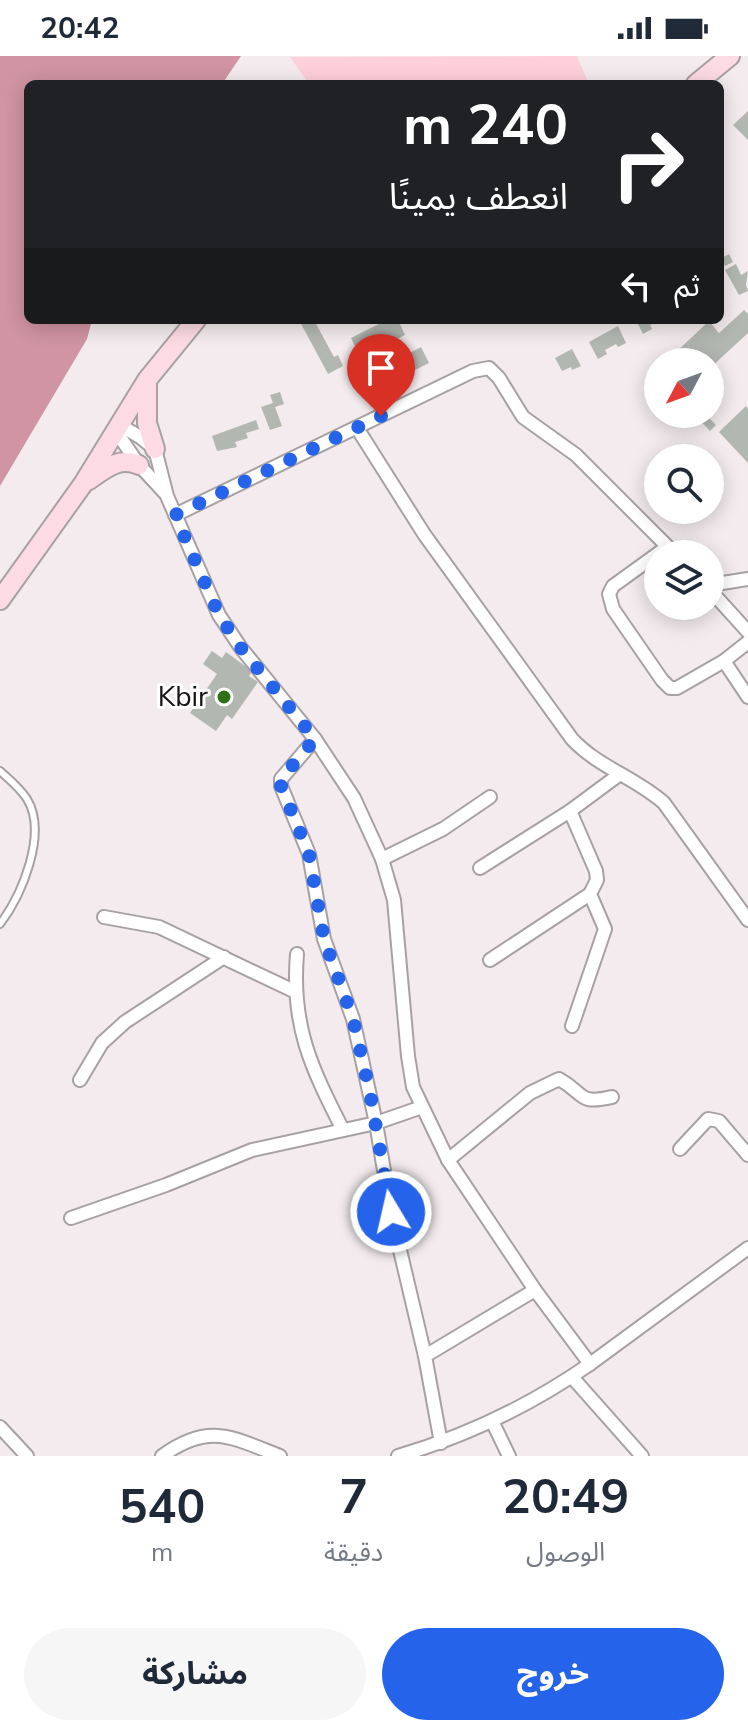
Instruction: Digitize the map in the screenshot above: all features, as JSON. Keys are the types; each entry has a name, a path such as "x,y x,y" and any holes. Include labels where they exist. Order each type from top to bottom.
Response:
{"street":[{"path":"701,80 730,56"},
{"path":"0,600 83,484 147,380 193,324"},
{"path":"175,515 473,371 489,368 499,378 523,417 576,455 661,540"},
{"path":"147,380 147,423 167,496 219,615 241,648 315,739 354,798 382,859 394,900 408,1056 413,1087 422,1107 448,1160 535,1290 590,1364"},
{"path":"117,427 140,437 155,449"},
{"path":"117,427 139,465 167,496"},
{"path":"357,428 424,534 572,739 595,761 653,793 664,803 748,920"},
{"path":"83,484 118,462 139,465"},
{"path":"644,567 610,589 613,609 645,658 670,688 677,688 724,661 748,642"},
{"path":"724,585 748,579"},
{"path":"724,604 748,632"},
{"path":"724,661 748,697"},
{"path":"315,739 281,779 281,786 309,854 324,939 353,1019 441,1443"},
{"path":"480,868 570,811 620,774"},
{"path":"382,859 443,829 490,797"},
{"path":"490,960 590,894 597,880 596,871 570,811"},
{"path":"572,1026 605,929 590,894"},
{"path":"104,917 159,927 296,992"},
{"path":"297,954 299,1024 310,1064 343,1130"},
{"path":"80,1080 102,1043 125,1022 224,957"},
{"path":"448,1160 530,1093 559,1079 585,1100 592,1102 612,1097"},
{"path":"71,1218 166,1185 252,1150 376,1123 422,1107"},
{"path":"680,1149 708,1119 715,1118 748,1155"},
{"path":"398,1456 441,1443 492,1421 572,1377 748,1248"},
{"path":"425,1356 535,1290"},
{"path":"572,1377 642,1456"},
{"path":"492,1421 509,1456"},
{"path":"0,1427 27,1456"},
{"path":"162,1456 187,1440 210,1435 226,1437 273,1455"}],"lane":[{"path":"0,771 27,800 35,818 35,844 25,876 0,924"}],"shaded area":[{"path":"0,56 241,56 225,80 24,80 24,324 91,324 87,339 0,486"},
{"path":"577,56 587,80 306,80 290,57"}],"building":[{"path":"748,111 748,140 733,125"},
{"path":"729,254 733,262 725,266 724,257"},
{"path":"736,264 741,275 748,271 748,291 739,295 725,270"},
{"path":"744,310 748,314 748,333 724,355 724,348 680,348 706,324 712,324 719,333"},
{"path":"301,324 316,324 334,357 338,355 343,366 328,374"},
{"path":"379,324 400,324 405,335 360,357 351,338"},
{"path":"638,324 652,324 652,329 643,334"},
{"path":"618,326 626,343 605,350 607,354 598,359 589,342"},
{"path":"421,347 429,363 371,392 362,377"},
{"path":"572,349 581,366 562,371 555,358"},
{"path":"280,392 284,404 275,407 282,426 270,430 261,407 273,403 270,395"},
{"path":"746,406 748,463 719,432"},
{"path":"256,420 259,429 246,433 248,438 235,442 237,447 217,451 212,436"},
{"name":"Kbir","path":"212,651 222,658 226,652 252,671 249,676 258,682 232,719 227,715 216,731 190,713 217,674 203,664"}],"place":[{"name":"Kbir","path":"224,697"}],"route":[{"path":"381,416 175,515 219,615 241,648 315,739 281,779 281,786 309,854 324,939 353,1019 391,1212"}]}
